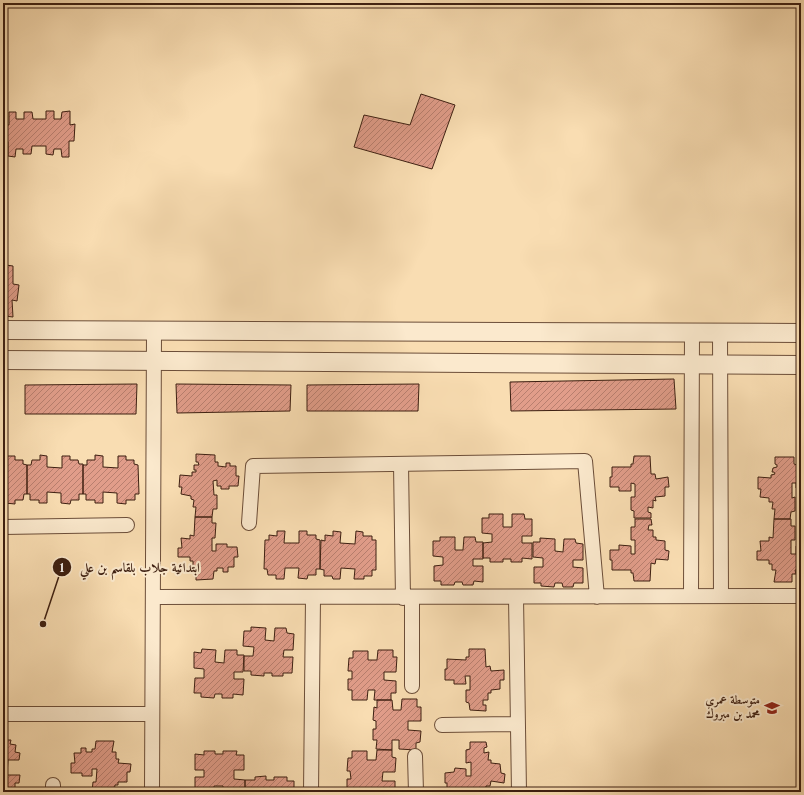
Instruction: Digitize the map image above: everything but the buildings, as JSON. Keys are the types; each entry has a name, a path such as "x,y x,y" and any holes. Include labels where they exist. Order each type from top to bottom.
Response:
{"street":[{"path":"3,330 154,332 801,334"},
{"path":"152,792 154,332"},
{"path":"691,596 692,333"},
{"path":"720,333 721,596"},
{"path":"3,360 801,365"},
{"path":"249,523 253,466 585,461 597,597"},
{"path":"401,464 412,686"},
{"path":"3,526 127,525"},
{"path":"153,598 801,596"},
{"path":"516,597 519,792"},
{"path":"311,792 314,598"},
{"path":"3,714 152,714"},
{"path":"442,725 518,724"},
{"path":"415,756 416,792"}],"place":[{"name":"ابتدائية جلاب بلقاسم بن علي","path":"43,624"},
{"name":"متوسطة عمري محمد بن مبروك","path":"772,708"}]}
